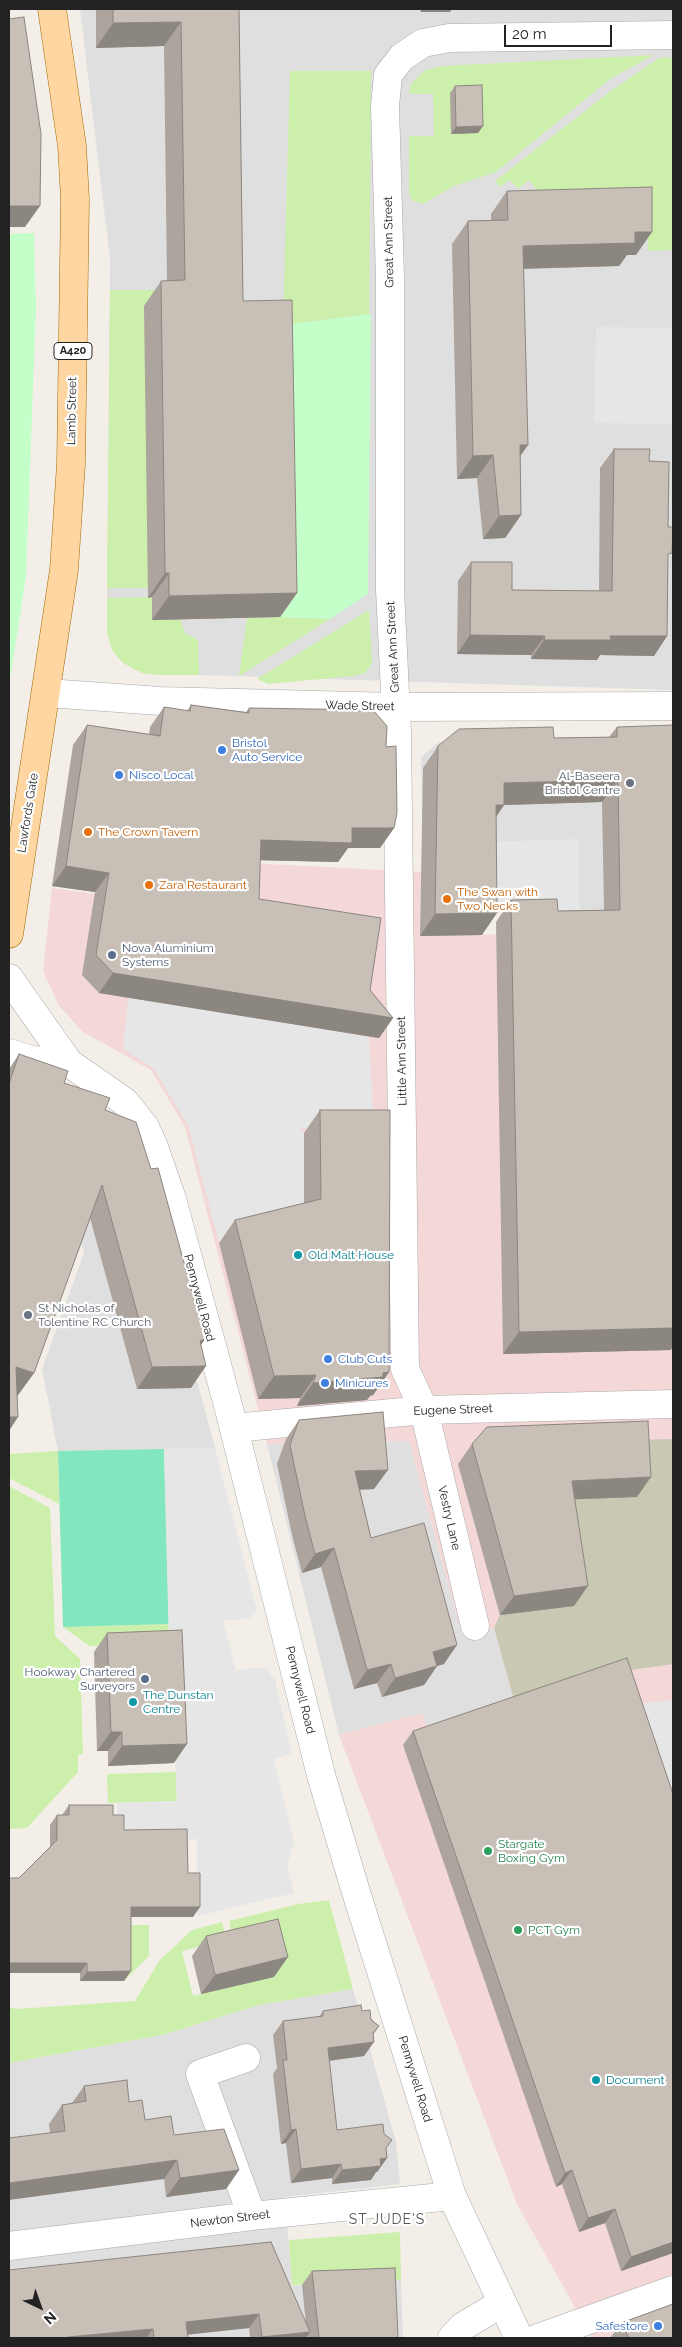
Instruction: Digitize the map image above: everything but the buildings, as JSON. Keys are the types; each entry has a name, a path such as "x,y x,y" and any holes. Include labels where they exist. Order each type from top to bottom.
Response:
{"main road":[{"name":"Lamb Street","path":"46,693 64,570 71,464 74,277 72,146 52,9"},
{"name":"Lawfords Gate","path":"9,934 46,693"}],"street":[{"name":"Great Ann Street","path":"396,707 390,590 390,278 385,106 388,75 402,57 423,43 449,38 673,35"},
{"name":"Wade Street","path":"46,693 160,701 396,707 673,706"},
{"name":"Little Ann Street","path":"396,707 404,1369 424,1410"},
{"name":"Pennywell Road","path":"9,978 69,1063 125,1102 145,1127 154,1146 172,1199 234,1428 321,1775 452,2196 519,2338"},
{"path":"9,1053 32,1060 69,1063"},
{"name":"Eugene Street","path":"234,1428 424,1410 673,1404"},
{"name":"Vestry Lane","path":"424,1410 475,1626"},
{"path":"246,2058 200,2074 252,2216"},
{"name":"Newton Street","path":"9,2246 252,2216 452,2196"},
{"path":"538,2338 673,2290"},
{"path":"452,2338 462,2327 502,2303"}],"shaded area":[{"path":"80,9 673,9 673,690 158,675 132,668 117,657 109,641 107,608 110,259"},
{"path":"596,327 673,328 673,424 594,423"},
{"path":"538,741 601,749 673,931 542,907 473,909 423,891 421,757 439,742"},
{"path":"578,839 580,933 542,907 473,909 480,842"},
{"path":"249,863 421,872 420,936 673,931 673,2338 592,2338 517,2204 339,1735 422,1713 427,1728 514,1702 494,1628 462,1635 409,1441 267,1444 185,1127 151,1070 83,1032 59,1006 43,971 52,888 246,915"},
{"path":"128,997 369,1037 374,1129 300,1128 304,1133 305,1222 219,1243 188,1125 153,1068 123,1049"},
{"path":"9,1077 53,1092 145,1187 215,1448 58,1451 42,1369 84,1253 76,1226"},
{"path":"673,1439 673,1664 617,1672 515,1703 494,1628 500,1615 458,1464 635,1440"},
{"path":"409,1441 462,1634 494,1628 515,1703 427,1728 422,1713 339,1735 267,1444"},
{"path":"215,1448 257,1611 248,1619 223,1620 236,1670 265,1667 275,1680 292,1754 274,1759 294,1842 287,1867 294,1893 197,1916 197,1839 117,1839 117,1803 177,1801 169,1649 164,1449"},
{"path":"673,1700 673,1836 629,1705"},
{"path":"353,1989 396,2142 400,2184 285,2197 292,2285 401,2280 403,2338 9,2338 9,2063 162,2035 259,2005"}],"green space":[{"path":"654,55 610,79 496,172 454,186 423,204 412,200 409,194 409,136 434,136 433,94 409,94 411,84 425,70 442,66"},
{"path":"669,57 673,60 673,250 648,251 646,201 535,204 536,189 529,180 518,189 510,180 500,187 495,181 608,93 659,58"},
{"path":"290,71 371,71 369,314 283,325"},
{"path":"34,233 36,308 26,577 9,686 9,234"},
{"path":"110,290 158,290 148,588 107,588"},
{"path":"371,314 368,594 330,619 280,617 283,325"},
{"path":"152,597 152,620 180,620 185,633 198,640 199,675 142,673 123,663 112,650 107,632 107,598"},
{"path":"369,610 372,663 365,673 353,676 268,684 257,679"},
{"path":"247,618 330,619 239,676"},
{"path":"164,1449 169,1624 63,1627 58,1451"},
{"path":"58,1451 59,1504 9,1478 9,1454"},
{"path":"9,1486 50,1508 55,1636 80,1659 83,1754 78,1755 78,1772 27,1828 9,1829"},
{"path":"169,1624 169,1642 89,1646 63,1627"},
{"path":"176,1772 177,1801 108,1803 107,1774"},
{"path":"329,1900 353,1989 259,2005 162,2035 9,2063 9,2007 16,2009 135,2001 159,1961 192,1930 222,1922 226,1940 182,1951 193,1996 201,1994 234,1945 229,1921 298,1904"},
{"path":"124,1925 149,1925 149,1956 124,1981"},
{"path":"400,2232 401,2280 292,2285 289,2240"}],"place":[{"name":"Bristol Auto Service","path":"222,750"},
{"name":"Nisco Local","path":"119,775"},
{"name":"Al-Baseera Bristol Centre","path":"630,783"},
{"name":"The Crown Tavern","path":"88,832"},
{"name":"Zara Restaurant","path":"149,885"},
{"name":"The Swan with Two Necks","path":"447,899"},
{"name":"Nova Aluminium Systems","path":"112,955"},
{"name":"Old Malt House","path":"298,1255"},
{"name":"St Nicholas of Tolentine RC Church","path":"28,1315"},
{"name":"Club Cuts","path":"328,1359"},
{"name":"Minicures","path":"325,1383"},
{"name":"Hookway Chartered Surveyors","path":"145,1679"},
{"name":"The Dunstan Centre","path":"133,1702"},
{"name":"Stargate Boxing Gym","path":"488,1851"},
{"name":"PCT Gym","path":"518,1930"},
{"name":"Document","path":"596,2080"},
{"name":"Safestore","path":"658,2326"}],"district":[{"name":"ST JUDE'S","path":"387,2220"}]}
